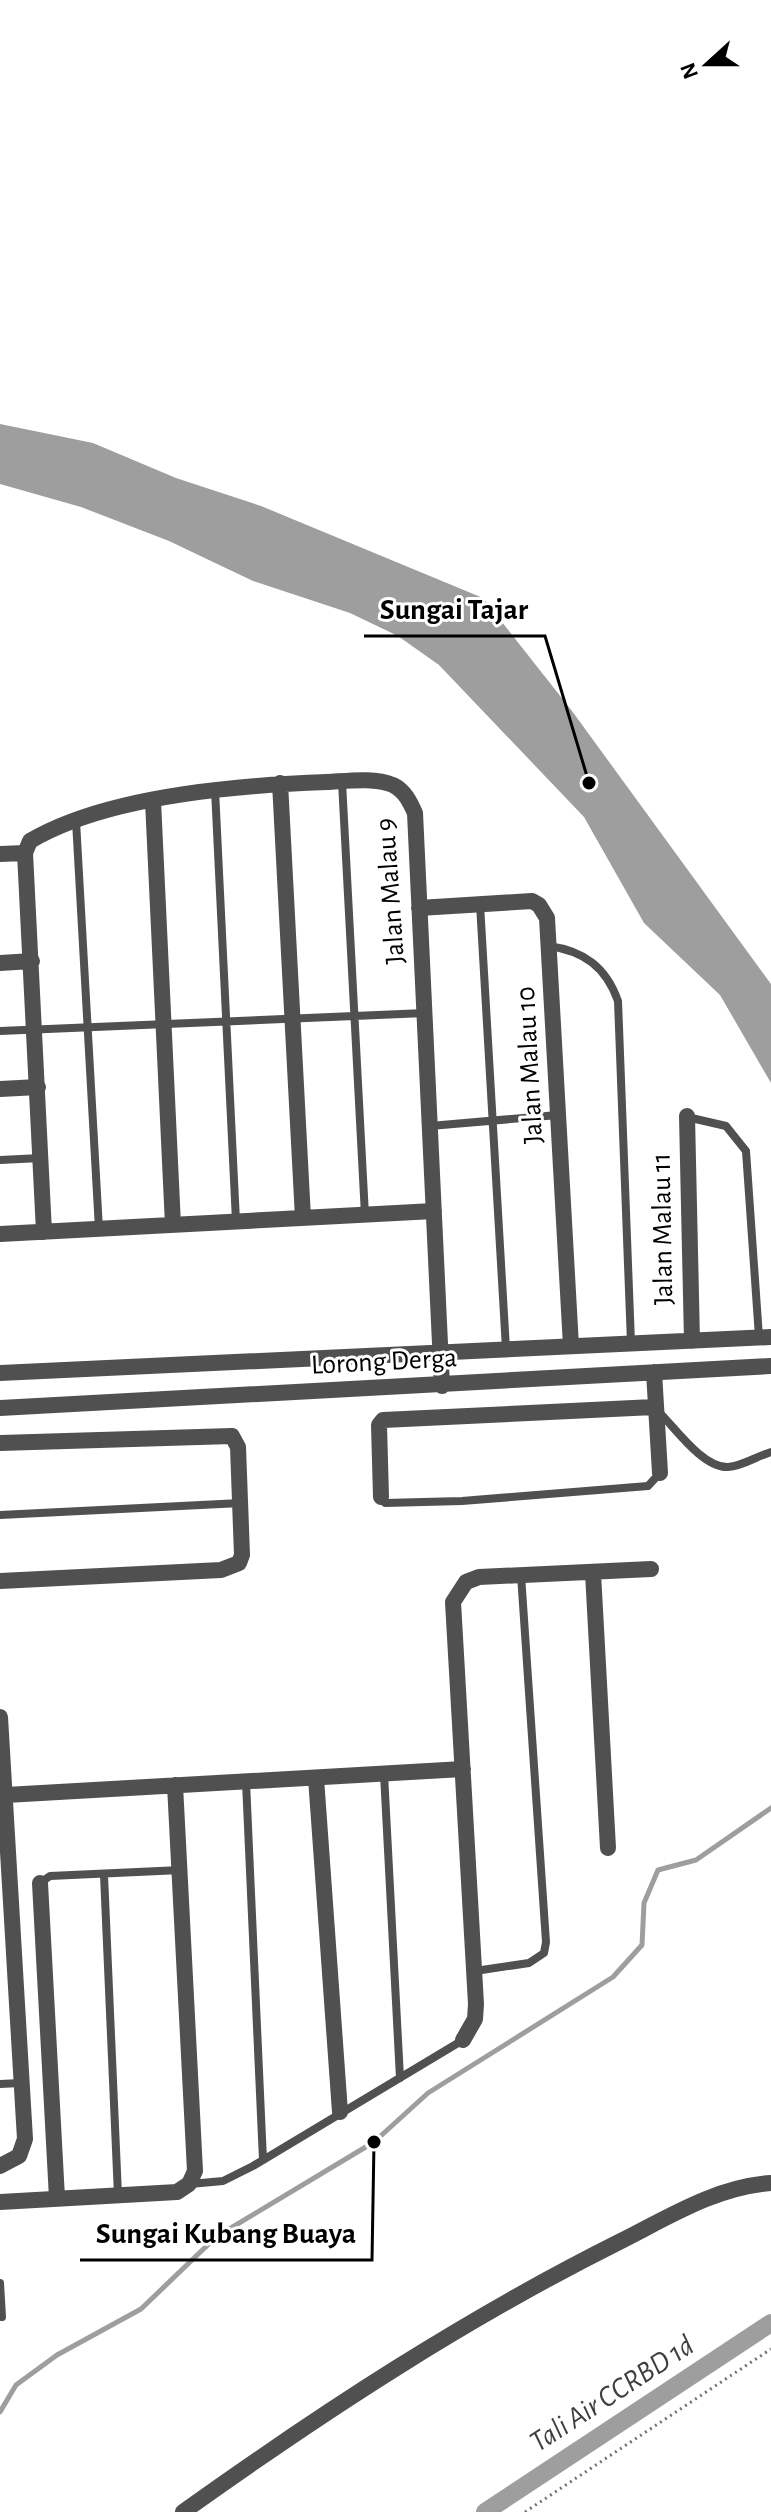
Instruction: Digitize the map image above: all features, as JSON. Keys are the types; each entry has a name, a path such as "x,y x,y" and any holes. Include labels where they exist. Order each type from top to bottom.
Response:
{"street":[{"name":"Jalan Malau 9","path":"25,853 30,841 76,821 214,789 280,783 394,785 410,801 415,813 442,1386"},
{"path":"280,783 303,1218"},
{"path":"153,801 173,1225"},
{"path":"0,854 25,853 44,1232"},
{"name":"Jalan Malau 10","path":"419,908 532,901 539,905 547,918 571,1346"},
{"path":"0,963 32,961"},
{"path":"0,1089 38,1087"},
{"name":"Jalan Malau 11","path":"687,1116 692,1341"},
{"path":"0,1234 434,1211"},
{"path":"0,1373 765,1337"},
{"name":"Lorong Derga","path":"0,1408 771,1366"},
{"path":"654,1372 660,1473"},
{"path":"381,1497 379,1425 383,1420 654,1407"},
{"path":"0,1443 227,1434 238,1447 242,1555 239,1563 231,1568 0,1581"},
{"path":"463,2040 475,2019 475,1971 453,1602 466,1582 479,1577 651,1569"},
{"path":"593,1573 608,1848"},
{"path":"0,1717 6,1795 4,1833 25,2139 19,2156 0,2166"},
{"path":"6,1795 463,1769"},
{"path":"316,1778 340,2112"},
{"path":"0,2202 177,2192 189,2184 195,2171 175,1785"},
{"path":"40,1883 57,2198"},
{"path":"0,2021 18,2021"},
{"path":"183,2512 390,2369 527,2289 710,2196 771,2183"}],"lane":[{"path":"342,782 365,1215"},
{"path":"214,789 236,1221"},
{"path":"76,821 99,1229"},
{"path":"480,904 506,1349"},
{"path":"549,946 571,949 591,960 613,987 618,1001 631,1343"},
{"path":"0,1031 425,1013"},
{"path":"430,1126 558,1115"},
{"path":"687,1116 726,1126 746,1151 765,1337"},
{"path":"0,1160 41,1158"},
{"path":"654,1407 701,1453 719,1466 739,1465 771,1452"},
{"path":"381,1497 385,1503 462,1501 633,1487 655,1483 660,1473"},
{"path":"0,1515 241,1503"},
{"path":"475,1971 529,1963 544,1953 546,1942 521,1575"},
{"path":"384,1774 400,2078"},
{"path":"246,1781 263,2160"},
{"path":"40,1883 50,1876 181,1870"},
{"path":"104,1875 118,2195"},
{"path":"189,2184 223,2181 263,2160 463,2040"},
{"path":"0,2084 22,2083"},
{"path":"0,2283 2,2317"}],"path":[{"path":"525,2512 771,2349"}],"shaded area":[{"path":"0,424 93,443 176,478 261,506 483,598 572,711 771,984 771,1083 720,995 644,923 584,817 439,665 398,636 350,613 253,581 169,541 81,507 0,484"}],"waterway":[{"path":"0,2412 16,2385 57,2355 141,2309 216,2237 374,2142 428,2093 613,1977 642,1945 644,1903 658,1870 696,1860 771,1808"},
{"name":"Tali Air CCRBD 1d","path":"485,2512 771,2323"}],"place":[{"name":"Sungai Tajar","path":"589,783"},
{"name":"Sungai Kubang Buaya","path":"374,2142"}]}
